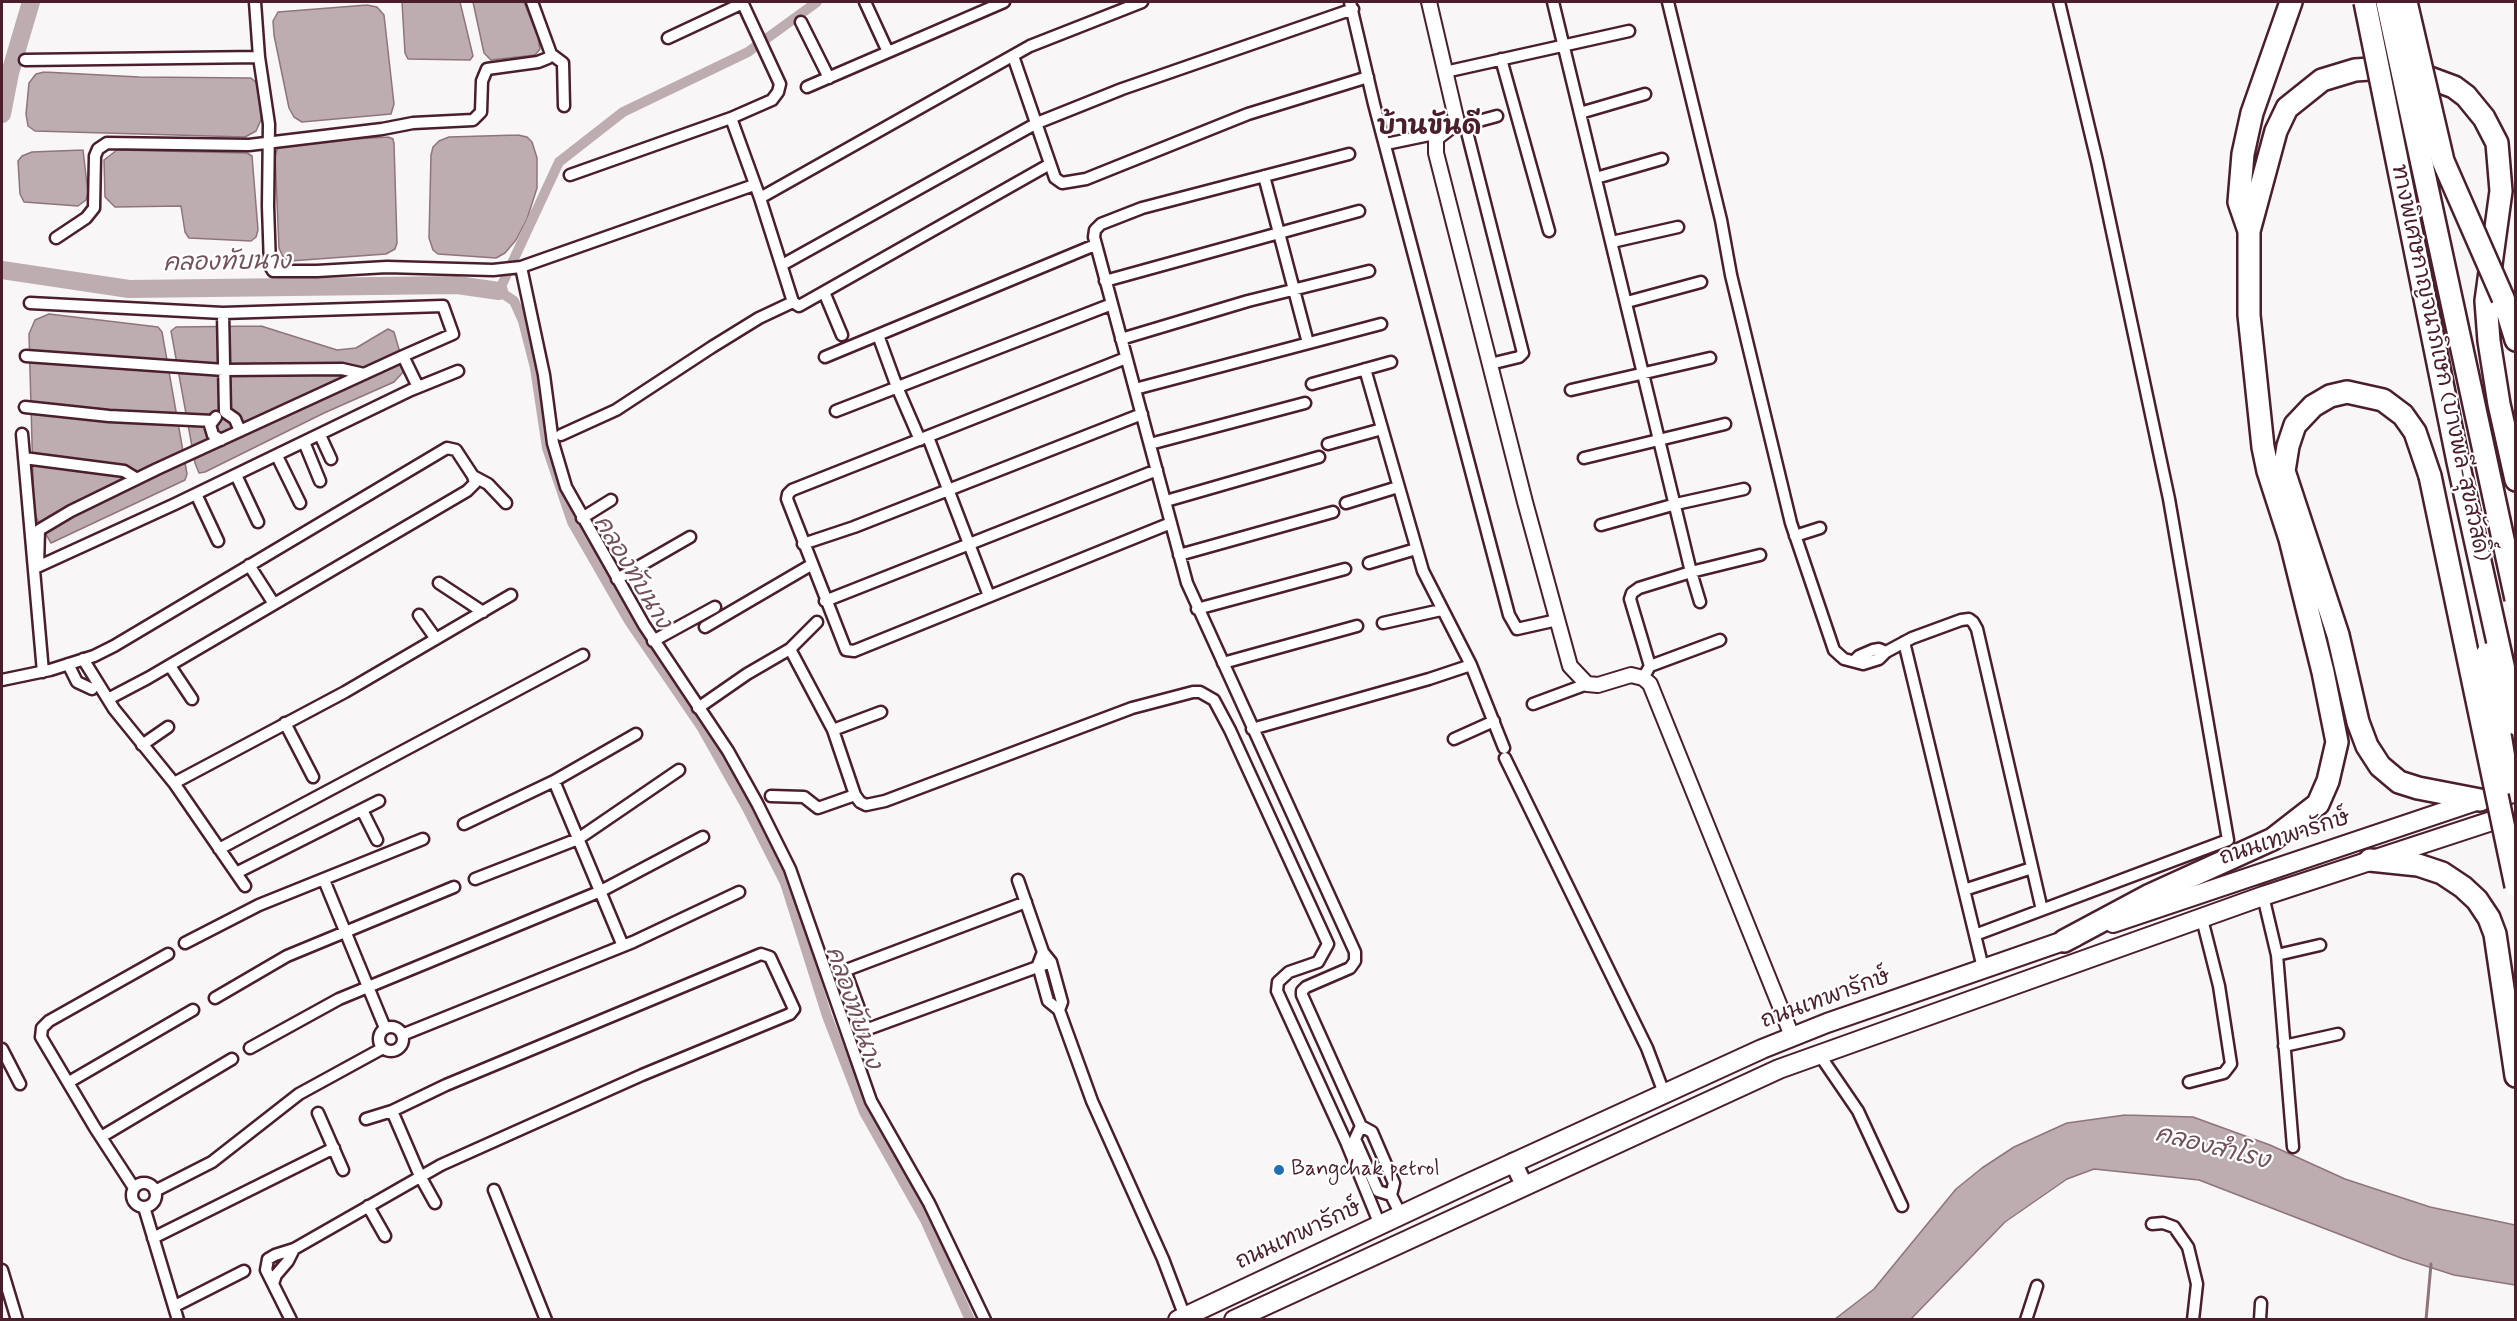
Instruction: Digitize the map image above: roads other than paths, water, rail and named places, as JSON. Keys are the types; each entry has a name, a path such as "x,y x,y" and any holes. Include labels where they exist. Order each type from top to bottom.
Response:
{"highway":[{"name":"ทางพิเศษกาญจนาภิเษก (บางพลี-สุขสวัสดิ์)","path":"2365,2 2458,462 2516,724"},
{"name":"ทางพิเศษกาญจนาภิเษก (บางพลี-สุขสวัสดิ์)","path":"2387,2 2516,599"},
{"path":"2406,2 2444,161 2503,298 2516,340"},
{"path":"2419,2 2436,102 2450,154 2516,297"},
{"path":"2249,231 2239,202 2243,154 2252,113 2290,6"},
{"path":"2064,941 2150,895 2273,839 2318,804 2328,781 2337,742 2290,539 2263,447 2249,315 2249,231 2276,131 2287,108 2298,96 2322,80 2355,70 2400,67 2454,87 2466,96 2484,118 2497,143 2501,191 2486,301 2489,341 2499,404 2516,480"},
{"path":"2480,800 2399,782 2380,766 2367,746 2358,722 2338,635 2284,471 2288,446 2295,424 2313,406 2330,396 2347,392 2383,400 2403,415 2415,432 2430,477 2516,886"},
{"path":"2458,462 2470,568 2516,822"},
{"path":"2370,860 2418,866 2442,873 2463,886 2477,900 2489,918 2495,934 2516,1076"}],"main road":[{"name":"ถนนเทพารักษ์","path":"1181,1318 1513,1162 1792,1036 2166,904 2516,788"},
{"name":"ถนนเทพารักษ์","path":"1234,1320 1741,1085 1819,1054 2263,896 2516,813"},
{"path":"1513,1162 1524,1185"}],"street":[{"path":"255,2 259,57 267,107 270,266 273,271 387,267 493,270 521,267 754,185"},
{"path":"532,2 551,54 562,63 564,105"},
{"path":"570,175 731,118 772,100 778,92 780,84 743,2 668,38"},
{"path":"865,2 888,52"},
{"path":"807,87 1005,2"},
{"path":"760,198 1030,46 1142,2"},
{"path":"1429,2 1445,72 1523,353 1519,357 1490,364"},
{"path":"1553,2 1700,602"},
{"path":"1668,2 1795,536 1834,650 1844,659 1863,664 1880,659 1886,652 1904,642 1961,620 1970,619 1973,622 1977,629 2042,910"},
{"path":"1975,935 2228,840 2169,499 2097,161 2059,2"},
{"path":"782,266 1037,123 1122,89 1352,5 1368,77 1509,615 1517,629 1557,620"},
{"path":"801,22 829,78"},
{"path":"1445,72 1629,31"},
{"path":"56,238 86,218 94,208 95,156 102,145 249,145 382,129 413,123 473,120 481,112 483,72 487,69 537,62 548,58 551,54"},
{"path":"1013,56 1050,164 1056,178 1062,183 1086,179 1248,114 1368,77"},
{"path":"25,60 259,57"},
{"path":"1501,59 1549,231"},
{"path":"1580,113 1644,94"},
{"path":"1386,144 1439,133 1460,123 1497,116"},
{"path":"731,118 760,198 793,302 799,306 1050,164"},
{"path":"1439,133 1436,138 1436,153 1557,620 1570,666 1587,684"},
{"path":"1349,154 1142,208 1111,220 1095,230 1095,245 1187,583 1354,952 1355,961 1350,968 1306,987 1302,991 1361,1126 1372,1132 1394,1183 1391,1195 1401,1215"},
{"path":"1596,178 1662,159"},
{"path":"1264,176 1308,343"},
{"path":"1105,281 1359,211"},
{"path":"1612,242 1678,227"},
{"path":"825,357 1095,245"},
{"path":"521,267 544,375 553,443 566,487 653,641 729,751 790,869 871,1101 929,1203 985,1320"},
{"path":"1121,339 1369,271"},
{"path":"1627,302 1701,282"},
{"path":"824,292 842,335"},
{"path":"561,435 616,410 759,318 793,302"},
{"path":"30,303 223,313 443,306 453,334 71,511 39,530 36,567"},
{"path":"836,411 1112,304"},
{"path":"223,313 225,412"},
{"path":"1135,389 1381,324"},
{"path":"878,335 897,387 948,489 989,596"},
{"path":"26,356 224,370 342,369 365,374"},
{"path":"403,356 418,387"},
{"path":"1126,358 788,494 787,499 844,647 846,650 854,651 1171,523"},
{"path":"1571,390 1710,358"},
{"path":"1312,384 1391,362"},
{"path":"1365,369 1416,549 1441,610 1471,665 1494,721 1504,753 1647,1048 1664,1094"},
{"path":"36,567 277,456 418,387 458,371"},
{"path":"1150,444 1305,403"},
{"path":"25,407 109,416 213,421"},
{"path":"221,440 213,435 210,425 217,415 225,412"},
{"path":"225,412 235,418 240,431"},
{"path":"803,544 854,527 1142,414"},
{"path":"1584,458 1725,423"},
{"path":"1328,444 1382,429"},
{"path":"22,434 28,519 36,567 43,672"},
{"path":"320,435 331,459"},
{"path":"304,442 320,481"},
{"path":"2,680 43,672 114,646 447,448 456,450 475,483 467,491 170,666 108,699"},
{"path":"277,456 300,503"},
{"path":"24,458 124,471 137,479"},
{"path":"1166,501 1319,458"},
{"path":"825,601 1157,470"},
{"path":"236,475 258,522"},
{"path":"473,476 488,484 506,503"},
{"path":"1346,503 1398,488"},
{"path":"1601,525 1676,504 1744,489"},
{"path":"196,494 218,541"},
{"path":"582,518 611,501"},
{"path":"1179,555 1333,512"},
{"path":"1795,536 1820,528"},
{"path":"617,579 690,537"},
{"path":"1369,563 1416,549"},
{"path":"1760,555 1639,588 1632,593 1630,599 1650,684 1792,1036"},
{"path":"249,565 274,604"},
{"path":"705,627 811,565"},
{"path":"1197,609 1345,569"},
{"path":"439,584 483,612"},
{"path":"174,783 436,639 511,595"},
{"path":"653,641 715,607"},
{"path":"1383,623 1441,610"},
{"path":"419,615 436,639"},
{"path":"699,708 747,674 790,649 817,622"},
{"path":"1222,663 1358,626"},
{"path":"1533,704 1587,684 1598,685 1646,672 1720,640"},
{"path":"1904,642 1983,968"},
{"path":"790,649 833,730 855,795 860,802 866,805 885,801 1132,708 1182,693 1200,692 1214,700 1328,944 1318,962 1289,972 1278,982 1277,991 1347,1144 1380,1225"},
{"path":"219,849 583,655"},
{"path":"83,659 108,699 174,783 245,886"},
{"path":"68,664 77,682 92,689"},
{"path":"1252,729 1471,665"},
{"path":"170,666 192,699"},
{"path":"833,730 881,712"},
{"path":"1454,739 1494,721"},
{"path":"285,723 313,777"},
{"path":"142,745 168,728"},
{"path":"464,824 554,781 636,734"},
{"path":"476,879 578,839 679,770"},
{"path":"554,781 623,946"},
{"path":"771,796 804,797 818,808 855,795"},
{"path":"236,873 379,801"},
{"path":"362,810 377,840"},
{"path":"250,1048 339,999 601,891 703,837"},
{"path":"185,943 259,905 423,840"},
{"path":"1964,890 2032,868"},
{"path":"324,880 385,1028"},
{"path":"1018,880 1042,952 1051,962 1062,1002 1059,1010"},
{"path":"215,998 287,956 454,887"},
{"path":"402,1035 623,946 739,892"},
{"path":"2263,896 2277,955 2293,1147"},
{"path":"1026,902 853,966 846,973 868,1029 1051,962"},
{"path":"2189,1082 2224,1073 2231,1064 2219,986 2202,919"},
{"path":"2277,955 2320,945"},
{"path":"1042,952 1038,965 1048,1001 1059,1010 1092,1101 1164,1259 1181,1318"},
{"path":"134,1188 41,1037 42,1028 49,1021 168,954"},
{"path":"291,1320 266,1270 268,1259 294,1249 420,1176 642,1075 790,1014 794,1009 770,957 761,954 446,1085 392,1111 366,1119"},
{"path":"69,1082 193,1010"},
{"path":"155,1191 212,1162 299,1094 383,1048 393,1051 397,1049 401,1045 402,1035 396,1028 385,1028"},
{"path":"383,1048 379,1037 385,1028"},
{"path":"2284,1046 2338,1034"},
{"path":"2,1049 20,1084"},
{"path":"1819,1054 1858,1111 1902,1206"},
{"path":"101,1137 232,1059"},
{"path":"392,1111 420,1176 435,1203"},
{"path":"318,1113 343,1170"},
{"path":"1361,1126 1354,1139 1378,1191 1391,1195"},
{"path":"153,1238 334,1148"},
{"path":"155,1191 147,1184 140,1184 134,1188 132,1196 135,1202 144,1207 178,1320"},
{"path":"494,1190 546,1320"},
{"path":"144,1207 154,1200 155,1191"},
{"path":"368,1206 385,1236"},
{"path":"2152,1224 2163,1223 2174,1227 2188,1247 2197,1284 2193,1320"},
{"path":"273,1284 276,1275 288,1261 294,1249"},
{"path":"2,1270 17,1320"},
{"path":"175,1306 244,1271"},
{"path":"2026,1320 2037,1286"},
{"path":"2260,1320 2261,1303"}],"water":[{"path":"402,2 460,2 473,56 470,60 408,59 405,53"},
{"path":"473,2 524,2 540,49 535,55 491,60 484,53"},
{"path":"367,5 377,7 384,15 394,104 391,114 302,122 294,117 289,108 274,35 273,21 278,12"},
{"path":"44,72 139,77 251,78 259,85 261,120 256,131 245,137 35,131 28,126 26,114 29,83 36,74"},
{"path":"518,135 527,137 532,142 537,158 537,188 527,219 516,240 505,253 496,258 438,254 433,250 429,238 433,147 439,141 449,137"},
{"path":"388,137 393,139 394,144 397,243 395,249 386,254 290,261 283,257 279,248 275,156 278,147 287,143"},
{"path":"83,150 88,193 86,200 78,206 24,202 20,194 18,161 22,156 32,152"},
{"path":"117,150 247,153 252,156 258,230 256,237 251,241 189,238 185,232 181,206 115,207 105,197 104,160"},
{"path":"49,314 158,327 162,332 187,474 185,480 51,543 34,514 29,334 35,320"},
{"path":"261,326 337,350 356,348 388,329 394,332 405,370 394,382 199,473 195,463 171,331 176,327"},
{"name":"คลองสำโรง","path":"2125,1115 2193,1117 2270,1145 2345,1179 2430,1207 2515,1225 2515,1285 2454,1275 2401,1258 2199,1180 2094,1169 2067,1179 2005,1222 1911,1319 1835,1319 1874,1289 1956,1189 1982,1168 2014,1147 2067,1123"}],"waterway":[{"path":"2,114 10,73 31,2"},
{"name":"คลองทับนาง","path":"817,2 748,52 623,112 559,162 499,291 514,301 523,321 535,368 547,448 572,522 629,621 702,728 747,808 785,883 827,1016 864,1112 925,1220 970,1320"},
{"name":"คลองทับนาง","path":"2,270 129,289 457,285 499,291"},
{"path":"2426,1320 2431,1264"}],"place":[{"name":"Bangchak petrol","path":"1279,1170"}],"district":[{"name":"บ้านขันดี","path":"1429,129"}]}
